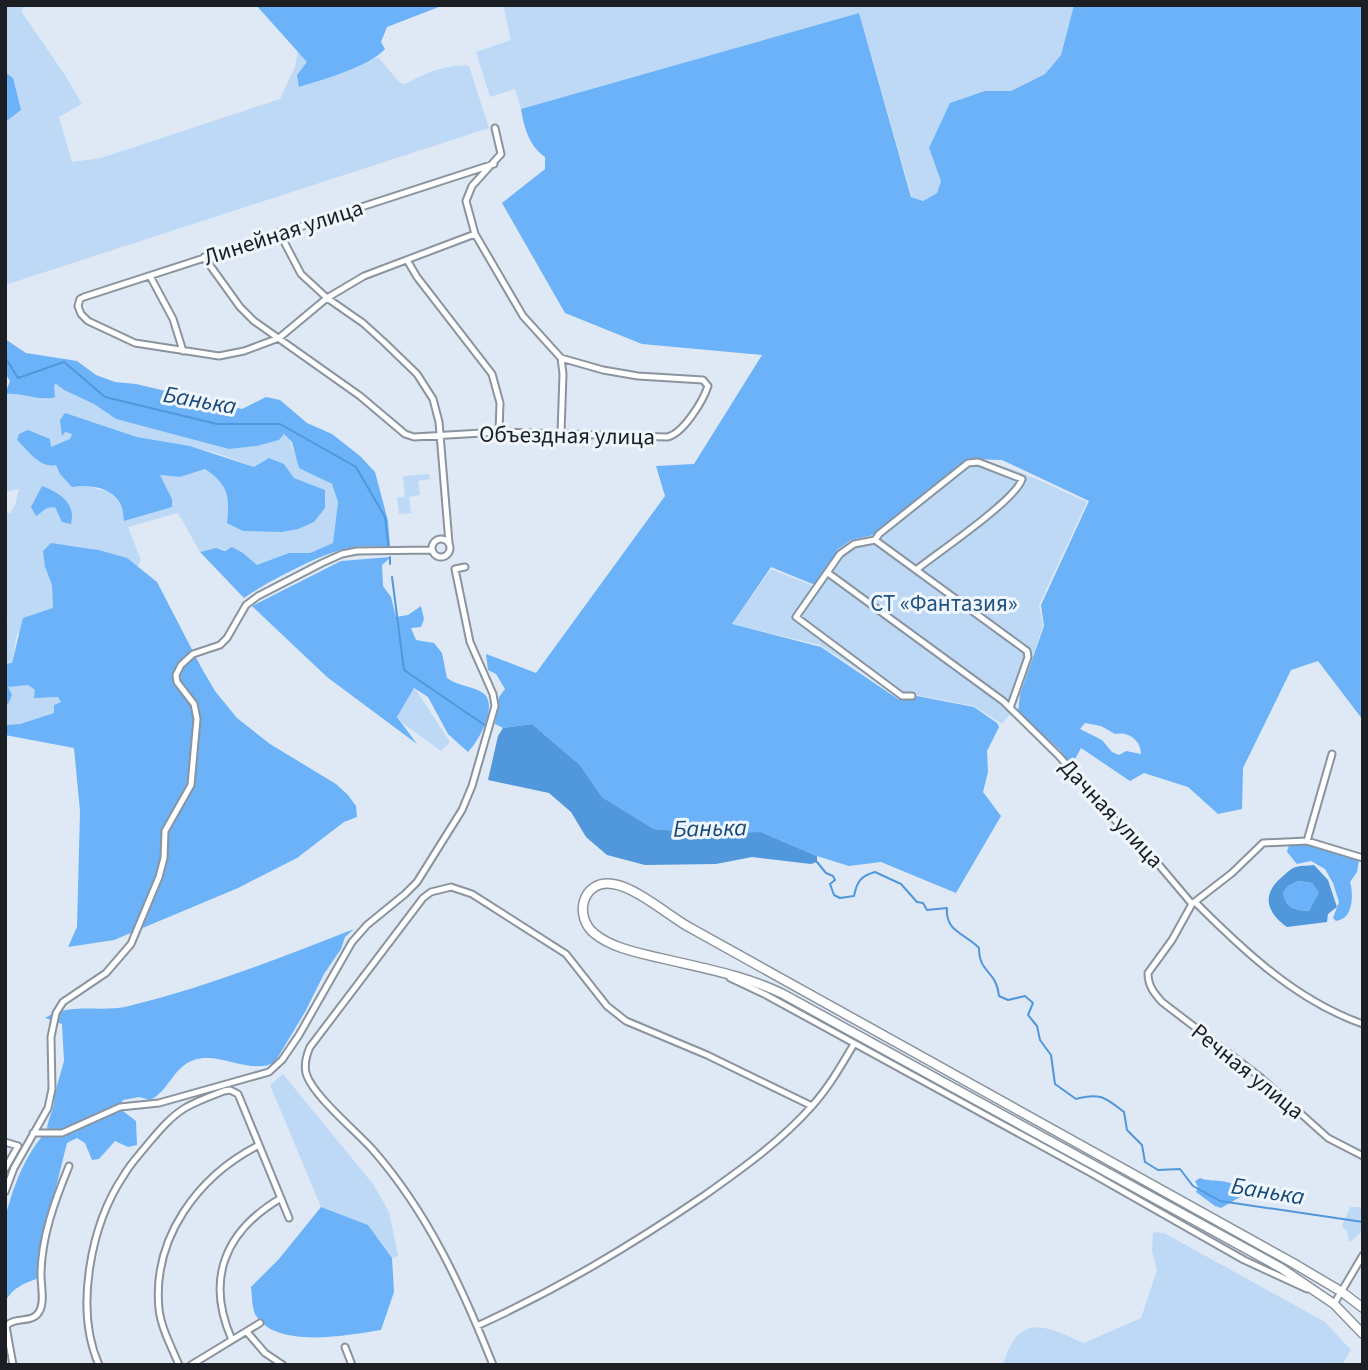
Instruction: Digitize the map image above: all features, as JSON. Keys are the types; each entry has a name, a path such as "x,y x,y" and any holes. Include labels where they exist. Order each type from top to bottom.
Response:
{"street":[{"path":"495,128 501,154 472,186 466,201 475,234 523,316 561,358 561,433"},
{"name":"Линейная улица","path":"183,351 135,343 88,321 78,306 80,299 494,164"},
{"path":"279,232 301,274 327,298 377,336 425,384 437,409 450,551 445,557 437,556 432,550"},
{"path":"150,276 173,319 183,351 219,356 244,351 279,338 327,298 364,276 475,234"},
{"name":"Объездная улица","path":"205,257 240,307 254,321 360,396 405,434 414,437 499,432 667,438 675,436 681,430 708,384 703,380 638,376 603,370 561,358"},
{"path":"407,260 417,277 492,374 500,403 499,432"},
{"path":"875,540 968,463 978,462 1022,479 1005,500 916,570"},
{"path":"432,550 439,540 449,543"},
{"path":"912,696 901,695 798,619 797,614 847,547 863,541 875,540 1027,651 1028,657 1010,708"},
{"path":"5,1192 14,1168 48,1108 52,1090 51,1037 56,1013 63,1002 106,973 131,944 159,877 164,859 164,831 191,785 197,719 194,704 177,682 176,675 181,665 192,654 220,645 246,605 258,596 322,563 357,551 432,550"},
{"path":"33,1133 62,1133 120,1107 159,1103 269,1072 282,1060 352,942 367,925 417,882 462,810 472,786 495,706 493,694 470,642 455,569 465,568"},
{"name":"Дачная улица","path":"828,573 1010,708 1059,755 1194,904 1234,941 1292,987 1335,1014 1363,1024"},
{"path":"1307,841 1332,754"},
{"path":"1194,904 1232,873 1258,846 1281,840 1307,841 1363,858"},
{"path":"1363,1308 1342,1292 687,926 627,888 611,883 602,884 585,897 582,906 583,919 597,936 644,954 749,979 783,994 1282,1268 1331,1302 1363,1334"},
{"path":"493,1365 435,1235 407,1193 373,1150 313,1087 306,1074 305,1059 310,1047 406,918 431,892 451,887 472,894 566,954 607,1006 626,1021 707,1055 812,1106"},
{"name":"Речная улица","path":"1194,904 1148,973 1150,987 1162,1002 1260,1077 1328,1138 1363,1156"},
{"path":"708,969 766,995 1244,1260 1331,1302"},
{"path":"477,1326 584,1273 649,1234 744,1167 784,1135 812,1106 855,1044"},
{"path":"99,1365 91,1336 87,1283 101,1223 123,1175 167,1122 184,1108 224,1091 230,1090 238,1094 289,1218"},
{"path":"5,1142 18,1146 5,1169"},
{"path":"179,1365 159,1312 161,1270 167,1247 178,1220 197,1192 216,1172 259,1145"},
{"path":"13,1365 6,1326 11,1321 33,1318 40,1312 41,1271 47,1231 69,1166"},
{"path":"232,1340 222,1317 219,1300 220,1279 226,1258 234,1240 247,1223 260,1210 281,1198"},
{"path":"1331,1302 1342,1292 1363,1255"},
{"path":"191,1365 261,1323"},
{"path":"247,1332 265,1353 283,1365"},
{"path":"345,1347 352,1365"}],"green space":[{"path":"5,5 26,5 21,11 82,104 59,117 72,162 101,158 280,99 295,67 298,50 308,62 297,75 339,74 378,57 399,82 405,84 444,68 469,66 489,128 5,285"},
{"path":"503,5 1074,5 1061,55 1045,74 1011,91 985,91 929,148 941,181 937,193 923,201 912,197 859,13 521,109 515,89 490,97 476,52 511,40"},
{"path":"54,385 94,404 116,419 229,449 279,440 284,433 302,465 332,484 338,501 333,543 310,553 289,553 256,566 243,553 216,548 200,552 178,513 128,527 141,560 137,568 123,558 70,545 45,567 52,585 53,609 17,634 12,663 5,664 5,626 8,623 5,619 5,513 10,513 15,505 19,489 5,492 5,394 18,392 47,400","holes":["95,423 137,437 190,446 254,467 284,464 294,478 325,490 261,530 243,531 227,522 226,491 219,480 205,469 180,477 160,475 172,499 124,521 121,504 109,491 97,489 56,464 28,430 50,448 70,439 73,434 65,432"]},
{"name":"СТ «Фантазия»","path":"969,460 983,461 1013,470 1087,502 1039,605 1043,626 1015,708 1002,724 974,706 916,695 910,699 901,697 820,645 732,624 771,569 816,587 840,551 852,541 873,536"},
{"path":"429,474 430,479 418,481 420,495 409,497 411,513 399,514 397,498 405,497 403,476"},
{"path":"28,685 46,698 58,697 61,702 54,713 20,724 5,725 7,687"},
{"path":"398,685 416,690 450,742 441,751 401,722 388,699"},
{"path":"283,1074 373,1184 389,1212 398,1256 392,1258 368,1225 321,1207 270,1085"},
{"path":"1350,1207 1363,1207 1363,1219 1361,1231 1349,1242 1347,1231 1342,1226"},
{"path":"1153,1232 1164,1233 1325,1322 1351,1350 1342,1365 1002,1365 1011,1345 1026,1329 1045,1328 1084,1343 1141,1318 1157,1270 1152,1251"}],"shaded area":[{"path":"256,5 444,5 387,27 381,42 385,49 368,61 345,72 299,87 297,75 307,62"},
{"path":"1074,5 1363,5 1363,720 1318,661 1291,670 1243,768 1242,809 1218,814 1188,787 1144,773 1130,781 1081,748 1074,761 1068,763 1060,750 1018,712 1020,694 1044,626 1041,605 1089,501 1002,460 968,459 874,535 851,540 837,550 831,565 815,585 771,567 732,624 821,647 898,699 910,700 917,696 974,707 997,723 999,727 987,751 988,772 983,792 1001,816 956,893 881,862 849,866 817,856 761,832 702,833 654,829 602,797 580,765 532,724 503,728 495,724 499,697 505,689 496,674 488,670 486,654 536,673 665,496 656,466 694,464 762,355 642,344 565,313 502,203 545,169 545,157 531,142 521,109 859,13 911,197 923,201 937,193 941,181 929,148 950,103 985,91 1011,91 1045,74 1061,55","holes":["1085,723 1101,726 1115,734 1125,734 1133,738 1139,745 1141,754 1126,751 1119,755 1112,752 1102,740 1080,729"]},
{"path":"5,72 13,78 21,110 5,122"},
{"path":"5,339 26,353 77,361 96,375 115,382 136,384 242,409 266,397 280,400 307,423 332,434 375,472 388,521 390,547 353,547 331,553 291,571 244,598 200,552 216,548 225,551 232,547 257,565 289,553 310,553 333,543 338,502 332,484 299,468 292,442 284,434 279,440 257,446 229,449 116,419 56,384 55,397 50,398 5,394 10,381 5,373"},
{"path":"65,413 137,437 190,446 254,467 269,458 284,464 294,478 325,490 325,508 314,522 298,529 281,532 243,531 227,523 226,492 219,480 205,469 180,477 160,475 172,499 172,507 124,521 121,505 111,493 92,487 72,487 56,465 40,461 17,440 19,434 28,430 50,439 51,447 70,439 72,434 65,432 62,436 60,420"},
{"path":"42,486 55,492 69,505 71,524 62,522 55,507 47,508 36,516 31,507"},
{"path":"51,543 99,550 127,558 157,582 215,691 237,718 270,744 336,784 356,806 357,817 344,822 297,858 238,888 114,940 68,947 77,927 80,811 74,748 5,735 5,725 20,724 54,713 54,705 61,702 58,697 34,698 35,690 28,685 8,687 12,695 8,704 5,704 5,664 12,663 23,618 53,608 52,585 45,567 43,551"},
{"path":"391,557 382,565 383,586 391,597 396,617 408,615 421,606 424,619 421,627 411,628 416,640 434,643 442,653 447,678 483,693 487,699 489,706 486,723 468,752 448,734 428,697 414,688 397,717 417,744 327,677 252,606 341,561"},
{"path":"532,724 580,765 602,797 654,829 702,833 761,832 817,856 817,862 811,864 752,857 716,864 645,865 607,855 586,837 571,812 549,793 488,780 498,736 503,728"},
{"path":"1308,843 1359,860 1357,872 1350,882 1350,909 1340,920 1333,918 1339,902 1325,869 1311,861 1297,864 1287,852 1289,845"},
{"path":"1314,865 1328,880 1337,907 1328,914 1327,922 1287,927 1271,909 1271,889 1292,868","holes":["1298,881 1312,883 1319,893 1309,911 1295,909 1289,905 1283,893 1288,886"]},
{"path":"1298,881 1312,883 1320,894 1309,911 1292,908 1283,893 1288,886"},
{"path":"354,929 345,937 341,949 275,1062 256,1066 214,1058 194,1060 181,1068 162,1091 150,1100 139,1097 123,1100 119,1108 136,1121 137,1145 128,1147 115,1141 99,1159 92,1160 85,1143 77,1138 67,1143 41,1247 39,1278 19,1287 5,1302 5,1220 15,1185 26,1161 47,1131 64,1061 62,1024 45,1018 65,1010 129,1006 187,990"},
{"path":"1200,1178 1234,1185 1242,1196 1221,1208 1215,1206 1196,1192 1198,1187 1195,1181"},
{"path":"321,1207 368,1225 392,1258 394,1292 381,1330 332,1337 295,1336 265,1325 255,1314 251,1287 279,1259"}],"waterway":[{"name":"Банька","path":"5,357 18,378 64,362 105,397 217,424 280,424 356,467 385,517 389,550"},
{"name":"Банька","path":"390,557 390,564"},
{"name":"Банька","path":"392,577 404,670 486,726"},
{"name":"Банька","path":"817,862 826,873 833,876 835,880 830,884 834,895 840,898 854,896 860,880 875,872 901,884 917,902 923,903 927,910 947,908 949,922 979,948 982,963 995,981 999,996 1008,1000 1025,996 1033,1003 1028,1015 1037,1026 1040,1040 1051,1055 1055,1084 1076,1099 1097,1096 1124,1112 1127,1130 1142,1145 1145,1162 1158,1170 1180,1169 1193,1186 1220,1201 1363,1222"}]}
